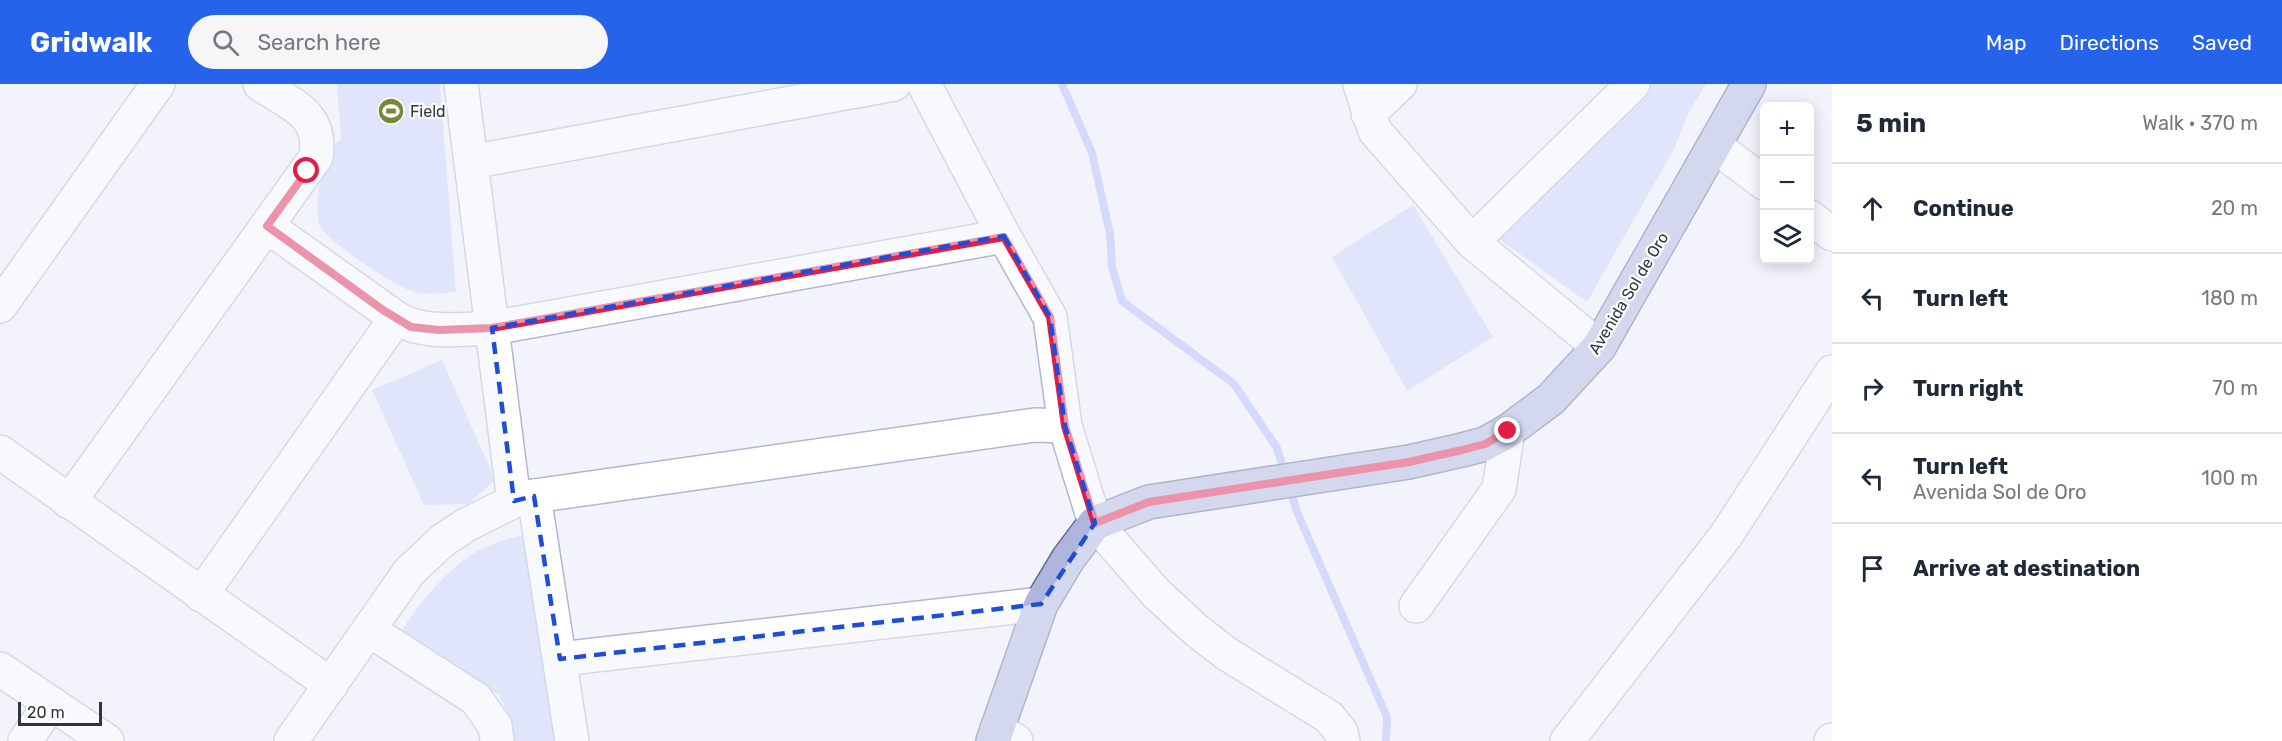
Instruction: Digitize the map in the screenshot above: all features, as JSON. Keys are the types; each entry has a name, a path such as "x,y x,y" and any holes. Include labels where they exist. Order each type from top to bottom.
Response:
{"main road":[{"name":"Avenida Sol de Oro","path":"1095,523 1149,502 1409,462 1485,444 1508,431 1551,399 1599,347 1749,84"},
{"path":"1002,737 1041,604 1068,559 1095,523"}],"street":[{"path":"3,294 158,84"},
{"path":"69,502 316,157 318,145 316,131 310,118 260,84"},
{"path":"461,84 492,328 524,499 560,659 572,741"},
{"path":"471,162 894,84"},
{"path":"924,84 1004,237 1050,317 1065,426 1095,523 1156,593 1196,630 1227,654 1329,717 1341,732 1343,741"},
{"path":"1400,84 1364,99 1375,131 1472,242 1599,347"},
{"path":"1472,242 1633,84"},
{"path":"1715,146 1760,180"},
{"path":"1814,221 1832,234"},
{"path":"267,226 396,318 411,327 439,330 492,328 1004,237"},
{"path":"201,595 396,318"},
{"path":"1567,741 1727,534 1832,372"},
{"path":"291,741 409,572 442,541 466,525 524,499 1035,425 1065,426"},
{"path":"1416,606 1499,489 1508,431"},
{"path":"0,452 331,686"},
{"path":"560,659 1041,604"},
{"path":"369,630 476,699 495,726 497,741"},
{"path":"0,669 107,741"},
{"path":"25,741 51,703"}],"highlighted area":[{"path":"1004,236 1050,317 1065,426 1095,523 1041,604 560,659 534,496 514,501 492,328"}],"shaded area":[{"path":"337,84 440,84 456,292 421,293 402,287 345,250 323,231 319,224 317,201 323,167 329,152 341,139"},
{"path":"1650,84 1706,84 1689,112 1674,149 1587,302 1499,239"},
{"path":"1413,205 1493,337 1407,391 1332,257"},
{"path":"442,360 495,480 468,504 424,505 372,390"},
{"path":"523,535 556,741 513,741 511,720 499,695 399,634 439,582 464,560 492,544"}],"waterway":[{"path":"1062,84 1092,153 1110,234 1112,267 1122,301 1234,384 1277,448 1285,474"},
{"path":"1289,486 1297,512 1387,717 1386,741"}],"place":[{"name":"Field","path":"391,111"}],"route":[{"path":"307,171 267,226 383,310 411,327 439,330 492,328 1004,237 1050,317 1065,426 1095,523 1149,502 1409,462 1485,444 1508,431"}]}
